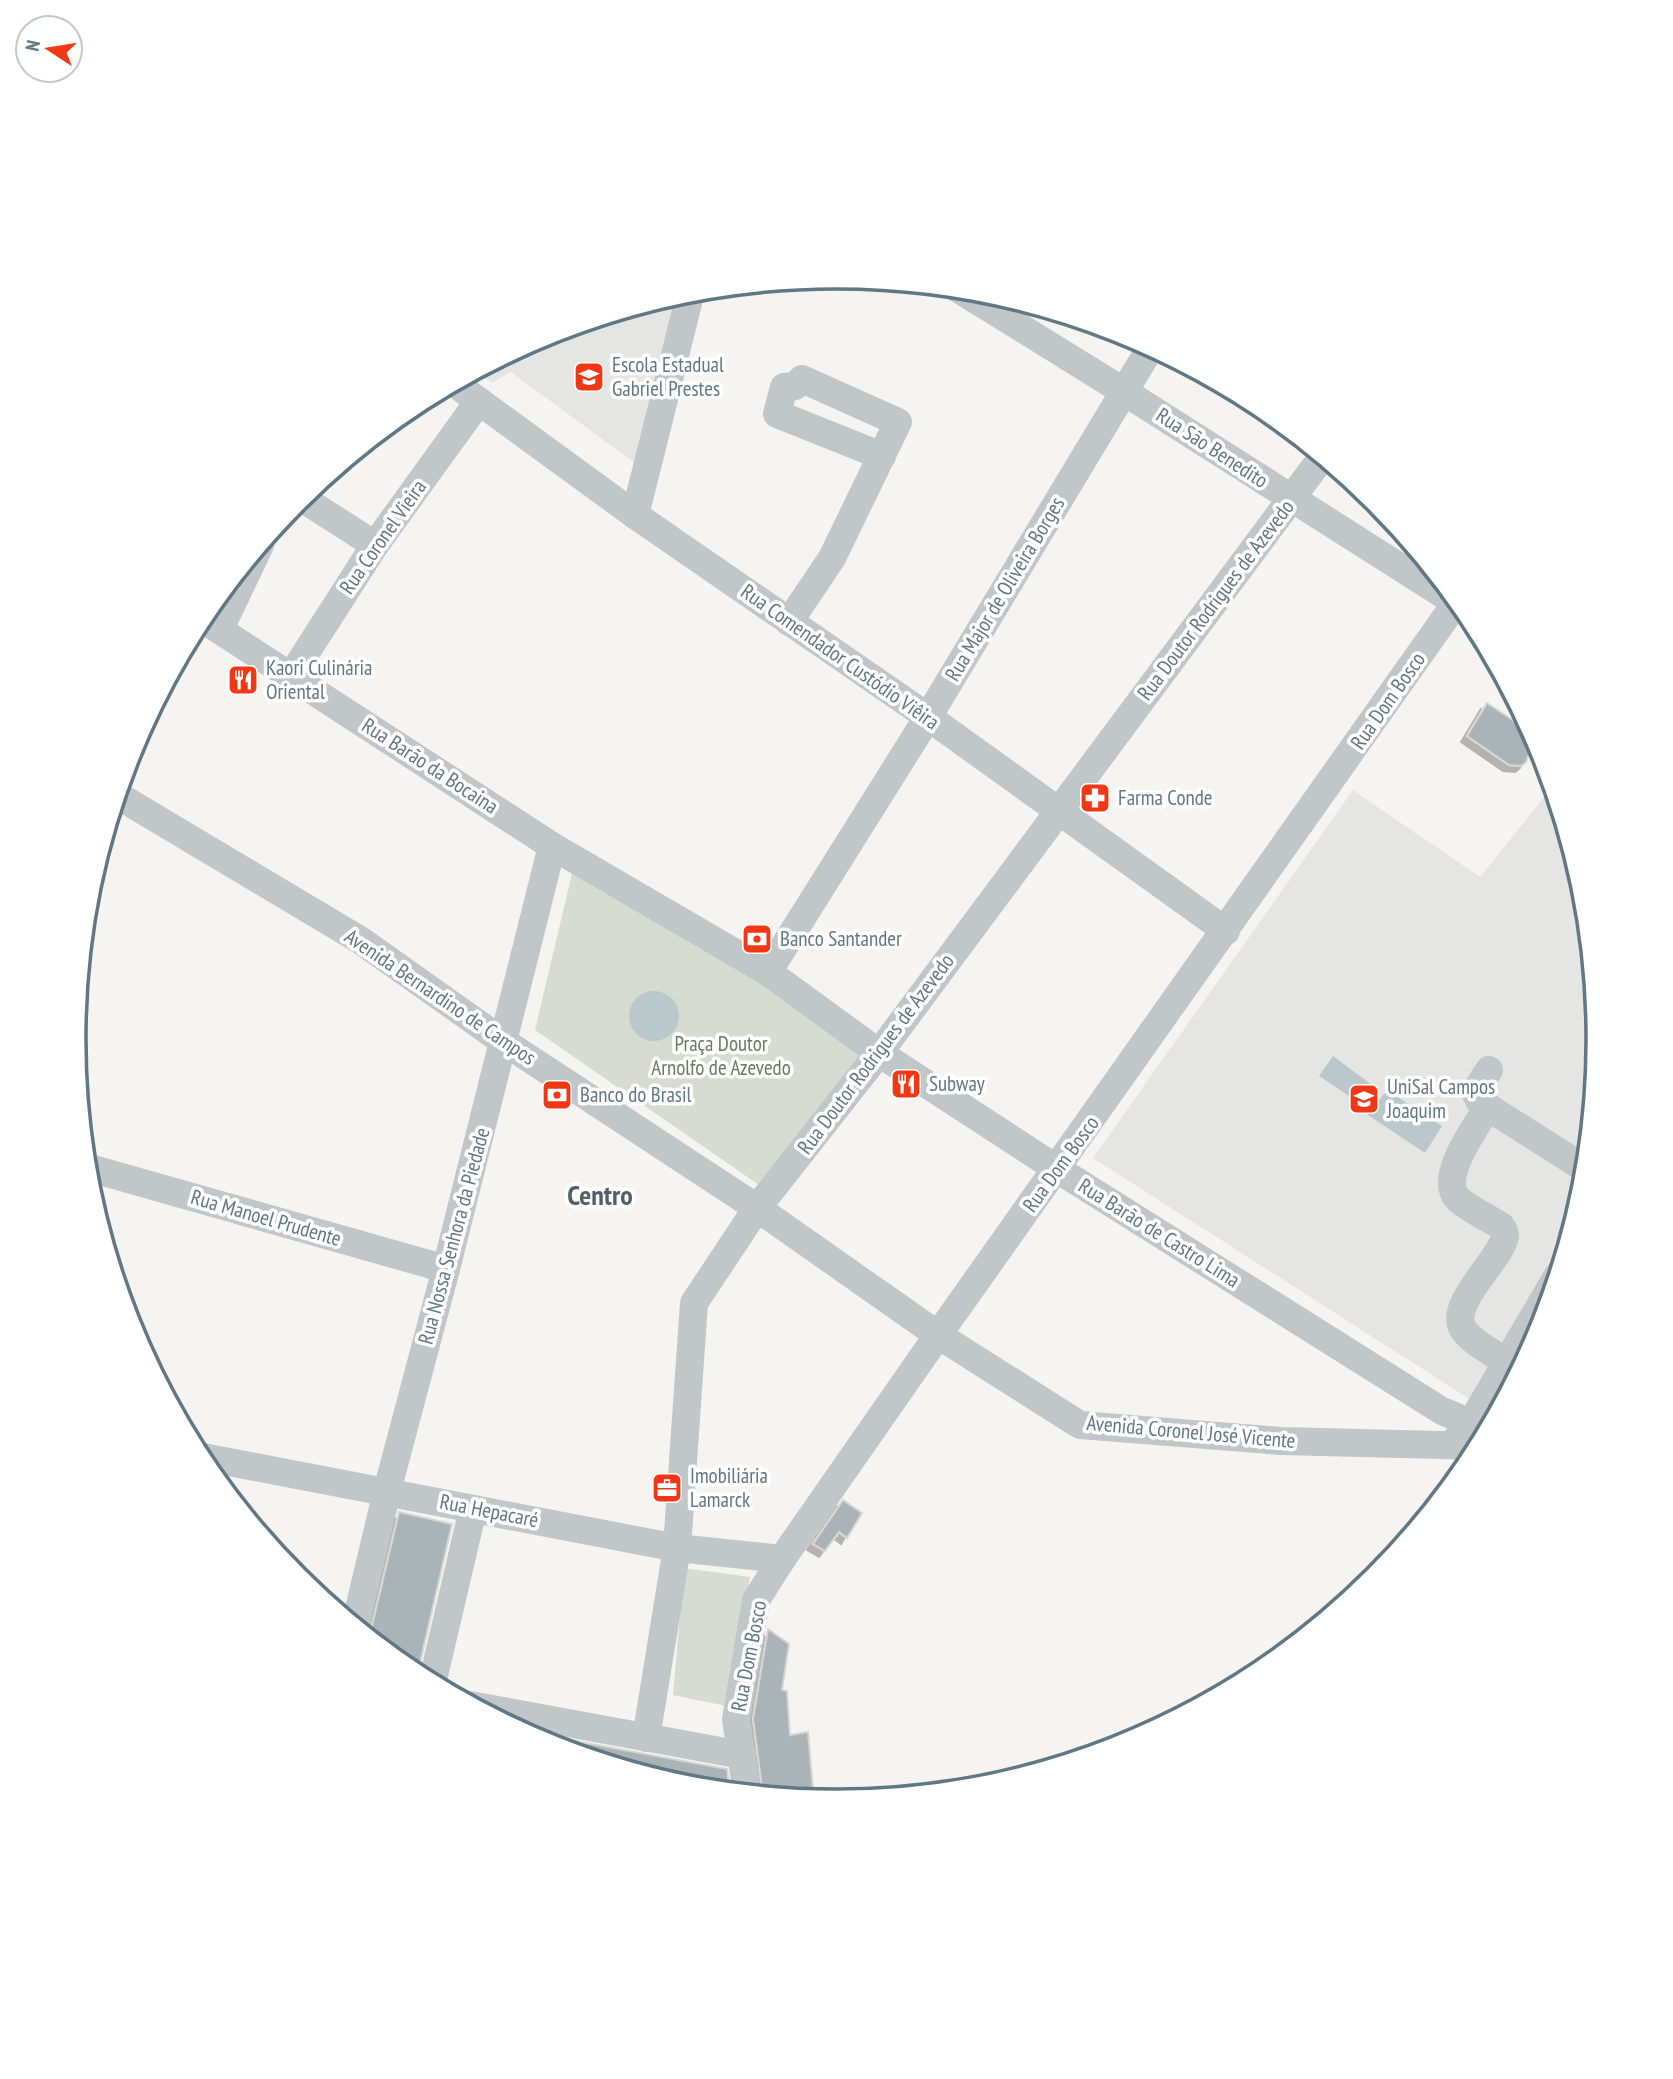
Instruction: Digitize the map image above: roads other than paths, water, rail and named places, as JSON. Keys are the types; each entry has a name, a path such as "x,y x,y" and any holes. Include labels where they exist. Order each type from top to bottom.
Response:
{"street":[{"path":"635,515 688,303"},
{"name":"Rua São Benedito","path":"981,303 1439,592"},
{"name":"Rua Major de Oliveira Borges","path":"768,972 928,717 1146,356"},
{"name":"Rua Comendador Custódio Viêira","path":"462,389 635,515 928,717 1226,931"},
{"name":"Rua Coronel Vieira","path":"291,676 375,545 479,401"},
{"path":"789,622 832,558 883,456"},
{"name":"Rua Doutor Rodrigues de Azevedo","path":"646,1738 677,1548 694,1303 757,1208 879,1053 1318,463"},
{"path":"311,504 375,545"},
{"name":"Rua Dom Bosco","path":"746,1785 736,1719 756,1600 938,1335 1454,613"},
{"name":"Rua Barão da Bocaina","path":"211,624 552,846"},
{"name":"Avenida Bernardino de Campos","path":"125,800 360,940 504,1042 757,1208"},
{"name":"Rua Barão de Castro Lima","path":"552,846 768,972 879,1053 1057,1169 1476,1432"},
{"name":"Rua Nossa Senhora da Piedade","path":"357,1617 552,846"},
{"path":"1489,1070 1475,1092 1480,1102 1577,1163"},
{"path":"1489,1107 1458,1158 1451,1180 1453,1192 1459,1199 1501,1226 1505,1233 1495,1255 1466,1299 1460,1324 1465,1333 1506,1362"},
{"name":"Rua Manoel Prudente","path":"97,1170 446,1269"},
{"name":"Avenida Coronel José Vicente","path":"757,1208 938,1335 1080,1425 1281,1441 1434,1445"},
{"path":"1485,1419 1506,1362 1535,1313"},
{"path":"1434,1445 1442,1411"},
{"path":"1434,1445 1464,1432 1476,1434"},
{"name":"Rua Hepacaré","path":"213,1458 677,1548 782,1559"},
{"path":"435,1674 473,1509"},
{"path":"499,1710 742,1755"}],"place":[{"name":"Escola Estadual Gabriel Prestes","path":"589,377"},
{"name":"Kaori Culinária Oriental","path":"243,680"},
{"name":"Farma Conde","path":"1095,798"},
{"name":"Banco Santander","path":"757,939"},
{"name":"Subway","path":"906,1084"},
{"name":"Banco do Brasil","path":"557,1095"},
{"name":"UniSal Campos Joaquim","path":"1364,1099"},
{"name":"Imobiliária Lamarck","path":"667,1488"}],"district":[{"name":"Centro","path":"600,1195"}],"park label":[{"name":"Praça Doutor Arnolfo de Azevedo","path":"721,1056"}]}
